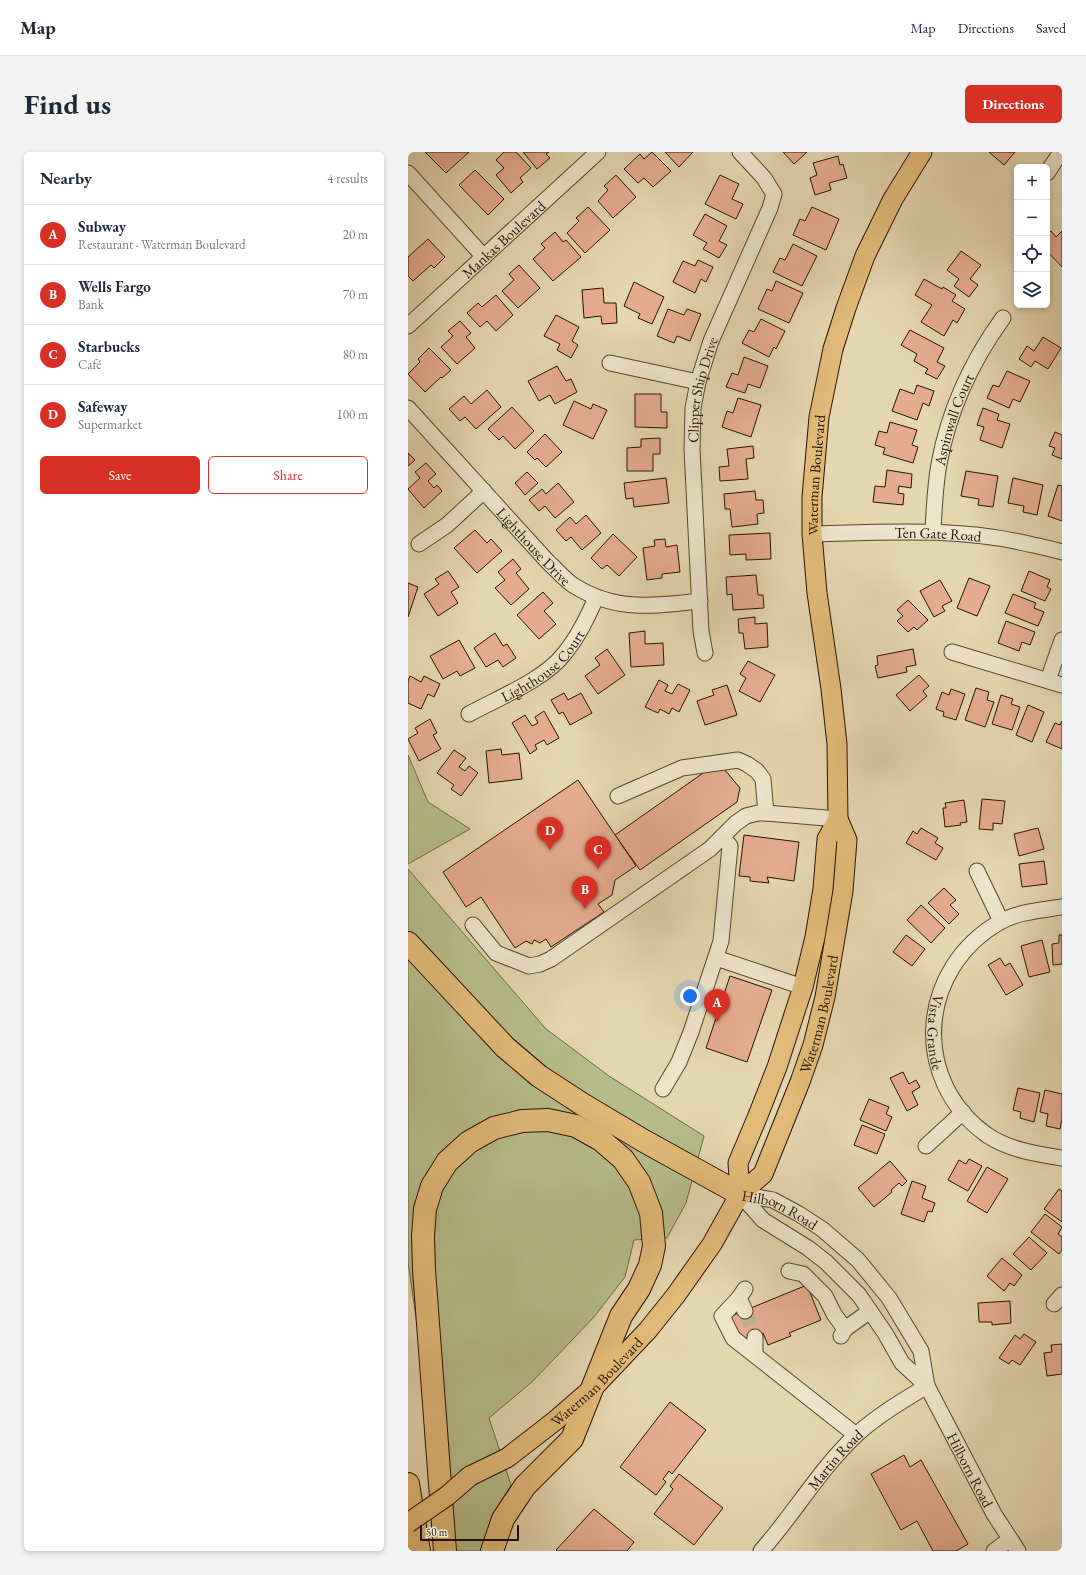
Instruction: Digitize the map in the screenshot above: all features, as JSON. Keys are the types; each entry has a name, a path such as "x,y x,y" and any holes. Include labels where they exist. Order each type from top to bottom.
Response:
{"highway":[{"path":"408,943 505,1047 539,1076 644,1141 740,1194"},
{"path":"445,1551 424,1270 424,1209 432,1186 447,1162 469,1142 494,1128 522,1121 548,1120 576,1126 601,1140 623,1159 639,1182 649,1207 651,1213 654,1246 650,1265 639,1289 621,1316 572,1439 525,1486 503,1520 492,1551"},
{"path":"408,1484 419,1551"}],"main road":[{"name":"Waterman Boulevard","path":"408,1523 447,1496 470,1476 507,1458 556,1420 594,1387 648,1330 676,1295 712,1244 740,1194 762,1174 782,1130 813,1045 832,960 843,892 847,840 838,819 837,744 831,689 816,592 812,534 812,497 819,417 833,349 865,256 893,199 922,152"},
{"name":"Waterman Boulevard","path":"740,1194 738,1163 760,1113 790,1030 803,987 816,937 827,839 838,819"}],"street":[{"name":"Mankas Boulevard","path":"408,326 598,152"},
{"name":"Clipper Ship Drive","path":"705,653 701,630 692,449 693,408 698,382 712,341 770,208 774,194 764,178 740,152"},
{"path":"1050,168 1061,152"},
{"path":"408,173 484,257"},
{"name":"Aspinwall Court","path":"933,531 939,465 949,424 963,384 985,342 1003,318"},
{"path":"610,363 698,382"},
{"name":"Lighthouse Drive","path":"408,408 548,562 571,584 596,598 621,604 653,606 700,601"},
{"path":"418,544 447,525 484,492"},
{"name":"Ten Gate Road","path":"812,534 933,531 980,534 1018,541 1062,552"},
{"name":"Lighthouse Court","path":"469,714 541,675 564,655 579,634 596,598"},
{"path":"1048,680 1062,640"},
{"path":"952,652 1062,685"},
{"path":"618,796 682,768 738,760 756,770 763,779 766,813"},
{"path":"473,925 496,953 529,966 540,964 550,959 710,849 736,823 746,816 766,813 838,819"},
{"path":"663,1089 679,1062 722,940 730,846 722,837"},
{"path":"977,871 1001,921"},
{"name":"Vista Grande","path":"1062,907 1032,911 1001,921 973,941 950,969 938,998 934,1028 934,1046 937,1062 948,1091 963,1112 987,1134 1003,1143 1030,1152 1062,1158"},
{"path":"716,958 803,987"},
{"path":"926,1146 963,1112"},
{"name":"Hilborn Road","path":"740,1194 763,1220 808,1248 826,1262 859,1295 885,1333 902,1363 926,1386 994,1514 1013,1545"},
{"name":"Hilborn Road","path":"740,1194 773,1200 799,1214 822,1229 858,1260 889,1298 921,1351 926,1386"},
{"path":"789,1271 803,1274 825,1296 843,1333 870,1311"},
{"path":"743,1299 722,1316 733,1338 856,1435"},
{"path":"755,1337 755,1354"},
{"name":"Martin Road","path":"763,1550 813,1484 856,1435 899,1403 926,1386"},
{"path":"994,1551 1013,1545"}],"green space":[{"path":"408,755 428,802 470,829 408,864"},
{"path":"408,869 546,1029 609,1076 704,1136 686,1203 667,1238 634,1240 625,1277 594,1317 532,1382 489,1418 511,1485 491,1518 483,1551 450,1551 408,1262"}],"building":[{"path":"425,152 469,152 446,173"},
{"path":"504,152 516,152 531,168 520,178 523,182 511,193 496,175 504,168 496,160"},
{"path":"523,152 549,152 546,154 550,158 537,169"},
{"path":"652,152 671,171 653,187 644,178 638,183 624,169 640,154 644,159"},
{"path":"665,152 693,152 679,167"},
{"path":"783,152 807,152 794,164"},
{"path":"989,152 1015,152 1004,165"},
{"path":"838,156 840,165 843,164 847,178 829,183 831,190 815,195 810,178 817,175 813,163"},
{"path":"475,170 504,199 488,215 459,185"},
{"path":"616,175 636,197 613,218 598,201 608,190 604,186"},
{"path":"720,175 739,184 732,199 743,204 736,219 705,204"},
{"path":"588,207 610,230 585,253 567,233 579,221 576,218"},
{"path":"812,207 839,219 826,250 793,235 800,219 805,221"},
{"path":"705,214 727,226 719,241 727,245 719,258 703,249 707,243 693,235"},
{"path":"1051,231 1056,237 1062,231 1062,267 1050,254"},
{"path":"555,232 563,242 566,240 581,257 553,281 533,259 545,248 541,244"},
{"path":"428,239 445,257 434,268 431,265 413,281 408,276 408,257"},
{"path":"793,244 817,256 802,286 773,272 780,258 785,260"},
{"path":"961,251 981,265 970,279 978,285 969,297 954,286 959,279 947,270"},
{"path":"698,260 713,267 706,282 701,279 695,293 673,282 683,261 695,266"},
{"path":"519,265 540,288 518,308 502,291 514,280 509,274"},
{"path":"924,279 942,289 943,287 956,295 952,301 965,309 957,323 953,320 944,336 921,322 932,305 915,295"},
{"path":"776,281 803,293 789,323 758,309 767,289 772,291"},
{"path":"634,282 664,297 652,324 638,318 640,314 624,306"},
{"path":"603,288 604,303 616,303 617,323 602,324 601,316 584,318 582,290"},
{"path":"496,295 513,315 496,331 487,321 480,327 467,313 478,303 482,307"},
{"path":"668,309 684,315 687,309 701,314 690,341 677,336 674,343 657,336"},
{"path":"556,315 579,327 572,341 578,345 571,358 557,350 560,344 544,336"},
{"path":"761,319 785,331 776,349 774,347 769,357 742,343 749,330 754,332"},
{"path":"460,321 471,333 466,337 475,348 457,364 441,347 453,336 448,331"},
{"path":"910,330 944,348 937,362 945,366 937,379 925,373 928,369 914,361 917,354 901,345"},
{"path":"1043,337 1061,348 1048,369 1035,361 1031,367 1019,359 1027,346 1034,351"},
{"path":"429,348 451,370 425,392 408,374 420,362 418,359"},
{"path":"744,357 768,366 760,388 748,384 745,393 726,387 732,373 738,375"},
{"path":"557,366 566,381 571,379 577,392 555,404 550,395 539,401 528,381"},
{"path":"1007,371 1030,381 1020,402 1013,399 1009,408 987,398 993,385 999,387"},
{"path":"917,385 934,391 929,406 923,403 917,420 892,411 900,389 914,394"},
{"path":"487,390 501,407 476,429 465,417 460,421 449,409 464,396 471,404"},
{"path":"635,394 661,394 661,412 667,412 667,428 635,427"},
{"path":"738,398 761,405 751,437 722,427 727,411 733,413"},
{"path":"574,401 591,409 593,404 607,410 593,439 563,425"},
{"path":"512,407 534,431 515,449 503,436 499,440 488,429"},
{"path":"983,408 999,414 997,420 1010,424 1002,448 980,440 984,427 977,425"},
{"path":"890,422 917,430 912,445 918,447 913,463 883,454 885,448 875,445 879,431 887,433"},
{"path":"1055,432 1062,435 1062,459 1052,455 1055,448 1049,446"},
{"path":"545,434 562,452 546,467 537,458 535,460 527,452"},
{"path":"660,438 660,454 653,454 653,471 627,471 627,448 641,447 641,439"},
{"path":"753,446 754,458 746,459 748,479 720,481 719,467 729,466 727,449"},
{"path":"408,453 415,460 408,466"},
{"path":"426,463 436,474 428,481 434,488 437,485 442,491 424,508 408,489 420,478 415,472"},
{"path":"887,470 912,474 911,488 899,486 898,493 904,494 903,505 873,502 875,486 885,487"},
{"path":"966,471 998,476 993,507 978,505 979,499 961,496"},
{"path":"527,472 538,483 525,495 515,483"},
{"path":"666,478 669,503 634,507 633,498 626,499 624,483"},
{"path":"1013,478 1043,485 1037,515 1023,512 1024,506 1008,503"},
{"path":"558,483 574,502 555,518 545,506 539,511 529,500 542,489 546,494"},
{"path":"1058,485 1062,486 1062,521 1048,516"},
{"path":"755,491 756,500 763,500 764,513 757,514 758,524 732,527 730,509 725,509 724,494"},
{"path":"586,515 601,533 582,550 571,537 566,541 556,530 570,517 576,524"},
{"path":"475,530 487,543 491,539 502,551 477,573 454,548"},
{"path":"770,533 771,559 746,560 746,554 730,555 729,535"},
{"path":"613,534 637,557 619,576 607,565 602,569 591,558"},
{"path":"665,539 666,547 677,545 680,572 662,574 662,578 647,580 643,548 655,546 654,540"},
{"path":"513,559 521,569 516,573 529,589 511,605 495,588 505,580 498,572"},
{"path":"448,571 459,587 451,592 458,603 438,616 424,594 439,584 435,579"},
{"path":"1029,571 1050,580 1047,587 1051,589 1045,601 1021,591"},
{"path":"756,575 758,595 763,595 764,608 733,610 732,594 727,595 726,577"},
{"path":"969,578 990,586 977,616 957,608"},
{"path":"940,580 952,601 942,606 945,611 934,617 920,591"},
{"path":"408,583 418,587 408,617"},
{"path":"543,592 553,603 544,611 556,624 539,639 517,615"},
{"path":"1013,594 1036,603 1034,608 1044,612 1038,626 1005,613"},
{"path":"908,600 928,620 917,630 914,627 908,632 897,621 903,616 897,610"},
{"path":"755,617 755,624 767,623 768,647 745,649 743,633 739,633 738,619"},
{"path":"1006,621 1035,632 1030,645 1022,642 1019,651 998,643"},
{"path":"645,631 645,644 663,643 664,665 631,667 629,633"},
{"path":"495,633 503,646 507,644 516,658 503,667 498,660 486,667 474,648"},
{"path":"459,640 475,668 460,676 457,671 443,679 430,656"},
{"path":"607,649 625,675 598,694 585,676 600,665 595,658"},
{"path":"913,649 916,665 906,667 907,672 878,678 875,666 878,665 877,656"},
{"path":"748,661 775,675 760,702 739,691 746,678 740,674"},
{"path":"919,675 929,686 923,691 927,696 910,711 896,695"},
{"path":"410,676 421,682 424,676 440,684 434,697 428,694 421,709 408,703 408,681"},
{"path":"659,680 668,685 665,691 672,694 678,684 690,690 679,712 672,708 669,714 660,709 658,713 645,707"},
{"path":"727,685 737,715 705,725 697,701 714,695 712,690"},
{"path":"976,688 989,692 987,700 994,702 985,727 965,720"},
{"path":"951,689 965,694 956,720 943,716 944,712 936,709 942,692 949,695"},
{"path":"564,693 568,700 581,693 592,713 570,725 563,712 559,714 551,700"},
{"path":"1001,695 1013,699 1011,704 1020,707 1012,730 992,724"},
{"path":"1028,705 1044,712 1032,742 1016,735"},
{"path":"544,711 559,738 547,745 544,740 535,745 537,749 530,754 512,723 525,715 532,726 538,723 535,717"},
{"path":"430,719 437,733 433,735 441,749 419,761 408,739 418,733 415,728"},
{"path":"1062,721 1062,749 1046,742 1055,723 1060,725"},
{"path":"501,749 502,755 519,753 522,779 489,783 486,751"},
{"path":"454,750 466,758 459,767 465,771 469,766 478,773 461,796 451,789 454,785 437,773"},
{"path":"724,769 740,788 737,802 640,870 615,835 706,771"},
{"path":"578,780 636,866 615,880 612,895 598,904 604,912 551,947 546,939 540,943 534,940 532,944 526,941 515,948 481,897 466,907 443,872"},
{"path":"982,799 1005,801 1002,824 993,823 993,830 979,829"},
{"path":"964,800 967,822 960,823 961,825 945,827 943,808 946,808 945,803"},
{"path":"921,828 938,838 935,843 943,848 936,860 906,843 913,831 917,834"},
{"path":"1038,828 1044,849 1019,856 1014,834"},
{"path":"744,835 799,842 794,881 767,877 769,883 750,881 750,877 739,876"},
{"path":"1044,861 1047,884 1022,887 1019,864"},
{"path":"944,888 956,900 950,905 959,914 949,924 928,903"},
{"path":"921,905 945,928 931,943 907,920"},
{"path":"906,935 925,949 912,966 893,952"},
{"path":"1059,935 1062,935 1062,964 1053,965 1052,944 1059,943"},
{"path":"1042,940 1050,972 1029,977 1021,946"},
{"path":"1000,958 1005,966 1010,963 1023,985 1006,995 988,965"},
{"path":"730,976 772,990 747,1062 706,1048"},
{"path":"903,1072 909,1084 916,1080 920,1087 912,1092 918,1105 907,1111 890,1078"},
{"path":"1018,1088 1040,1093 1034,1122 1020,1118 1021,1112 1013,1110"},
{"path":"1045,1090 1062,1094 1062,1119 1060,1129 1046,1126 1048,1114 1040,1112"},
{"path":"869,1099 889,1107 886,1114 892,1117 886,1131 860,1120"},
{"path":"862,1125 885,1134 877,1154 854,1145"},
{"path":"969,1159 982,1166 968,1191 948,1180 959,1160 966,1164"},
{"path":"890,1161 907,1181 902,1186 899,1183 891,1190 892,1192 874,1207 858,1188"},
{"path":"987,1167 1008,1179 987,1213 967,1201"},
{"path":"912,1181 926,1186 922,1198 935,1203 932,1212 928,1211 924,1222 901,1214"},
{"path":"1059,1189 1062,1191 1062,1222 1044,1209"},
{"path":"1045,1214 1062,1227 1058,1234 1062,1237 1062,1250 1059,1254 1031,1232"},
{"path":"1029,1237 1047,1253 1031,1270 1013,1254"},
{"path":"1002,1258 1022,1275 1014,1286 1010,1283 1004,1291 987,1276"},
{"path":"807,1285 821,1320 789,1333 791,1336 768,1345 763,1333 743,1342 739,1332 736,1333 729,1317"},
{"path":"1010,1301 1011,1323 992,1325 992,1322 979,1322 978,1303"},
{"path":"1024,1334 1036,1342 1020,1365 1012,1360 1009,1364 999,1358 1015,1335 1020,1339"},
{"path":"1062,1344 1062,1374 1047,1376 1044,1353 1052,1352 1051,1345"},
{"path":"670,1402 706,1430 672,1474 669,1471 663,1479 666,1482 656,1495 620,1467"},
{"path":"904,1455 910,1467 921,1460 968,1544 956,1551 933,1551 917,1521 901,1530 871,1474"},
{"path":"679,1474 723,1508 694,1545 654,1514 673,1489 670,1486"},
{"path":"594,1509 634,1542 627,1551 557,1551 556,1550"}],"tunnel":[{"path":"745,1311 755,1337"}],"place":[{"name":"Safeway","path":"550,850"},
{"name":"Starbucks","path":"598,869"},
{"name":"Wells Fargo","path":"585,909"},
{"name":"Subway","path":"717,1022"}]}
